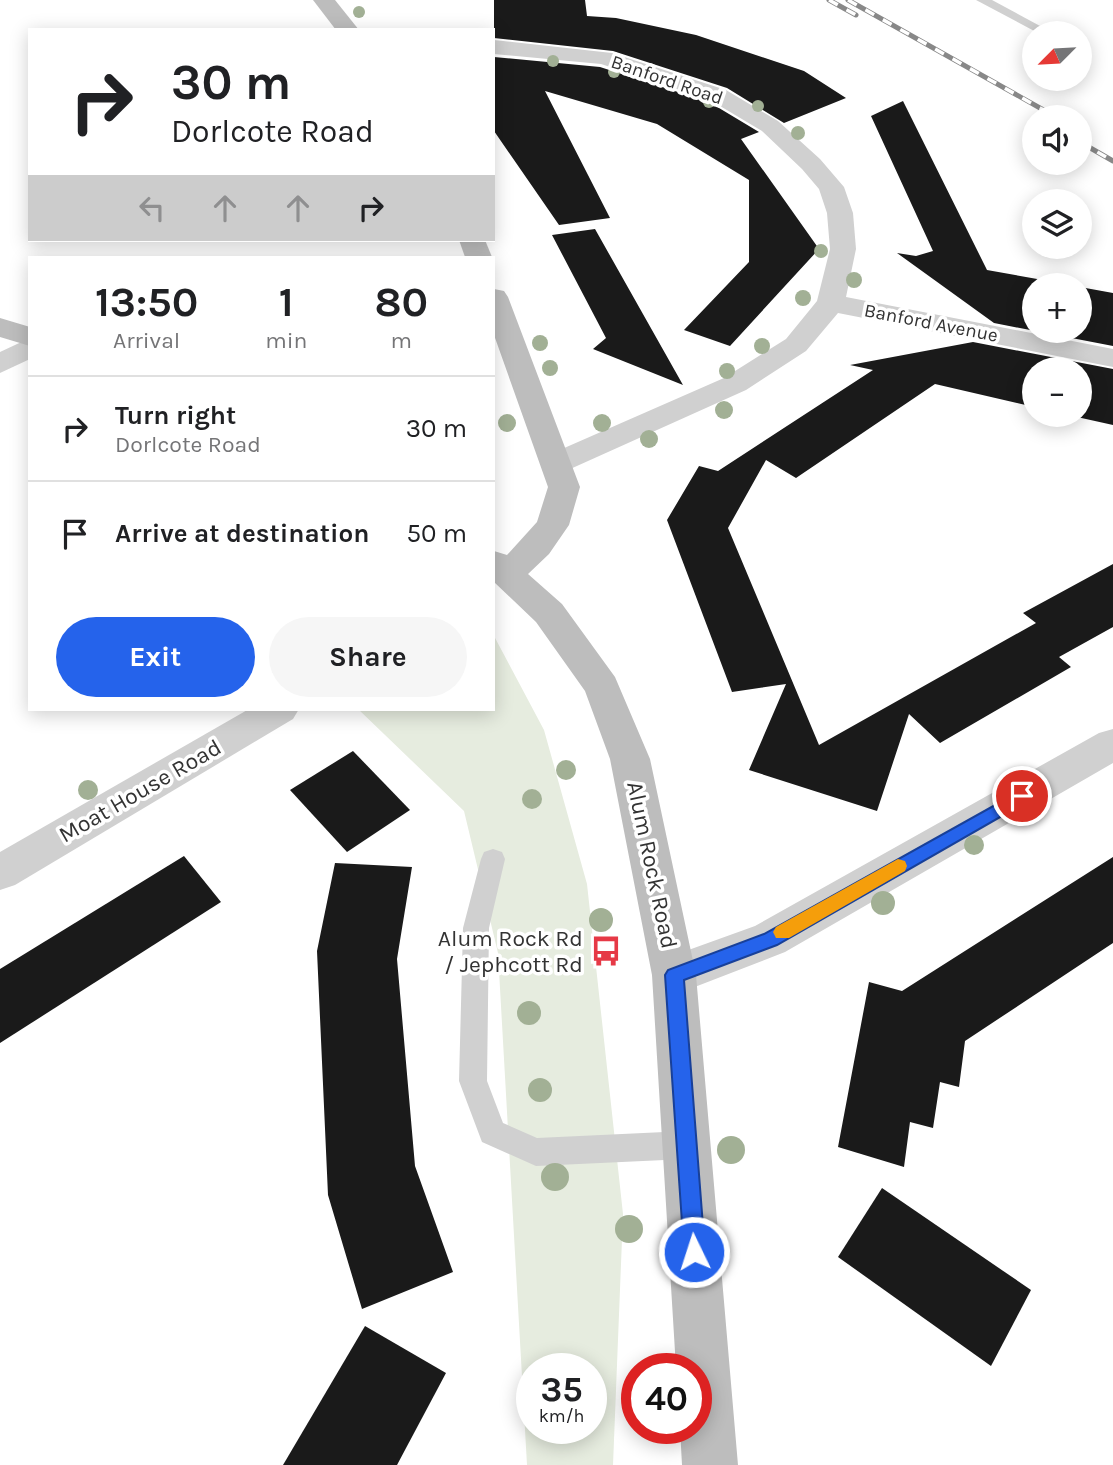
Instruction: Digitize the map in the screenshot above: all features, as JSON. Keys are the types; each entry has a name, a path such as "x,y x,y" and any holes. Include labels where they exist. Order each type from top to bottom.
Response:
{"street":[{"path":"324,0 346,28"},
{"name":"Banford Road","path":"495,47 604,58 718,95 770,126 831,187 837,204 843,249 831,303 796,345 735,384 557,463"},
{"path":"495,300 564,487 563,503 553,526 538,546 498,573"},
{"name":"Banford Avenue","path":"831,303 1113,358"},
{"path":"0,327 28,336"},
{"path":"0,364 28,348"},
{"name":"Alum Rock Road","path":"498,573 550,613 602,687 629,759 674,975 710,1465"},
{"name":"Moat House Road","path":"0,873 277,711"},
{"path":"674,975 770,939 1113,744"}],"lane":[{"path":"982,0 1023,21"},
{"path":"493,859 476,928 473,1081 492,1132 536,1152 686,1145"}],"shaded area":[{"path":"495,638 544,730 587,884 623,1214 613,1465 527,1465 526,1444 607,1444 607,1353 521,1353 498,953 464,811 360,711 495,711"}],"building":[{"path":"494,0 585,0 587,16 616,18 696,35 804,71 846,98 784,123 727,88 613,51 495,38"},
{"path":"495,57 600,67 709,102 759,132 741,139 819,249 730,346 684,330 749,262 749,180 657,124 545,91 610,218 559,225 495,132"},
{"path":"903,101 987,270 1022,276 1022,329 994,323 897,253 916,256 933,251 871,116"},
{"path":"595,229 683,385 593,349 606,338 552,235"},
{"path":"1092,289 1113,293 1113,346 1092,342"},
{"path":"973,342 1051,357 1022,357 1022,404 935,384 796,478 766,460 728,528 819,745 1036,623 1023,613 1113,564 1113,627 1059,657 1071,667 940,743 909,714 877,811 749,770 786,684 732,692 667,520 699,466 718,471 873,370 850,365"},
{"path":"1092,365 1113,369 1113,425 1092,420"},
{"path":"353,751 410,810 347,852 290,790"},
{"path":"184,856 221,902 0,1043 0,969"},
{"path":"1113,857 1113,943 965,1041 959,1087 940,1082 933,1128 910,1122 904,1167 838,1147 869,982 902,991"},
{"path":"335,863 412,867 397,959 415,1166 453,1272 362,1309 328,1195 317,951"},
{"path":"882,1188 1031,1290 991,1366 838,1257"},
{"path":"365,1326 446,1373 397,1465 283,1465"}],"railway":[{"path":"829,0 856,15"},
{"path":"848,0 1035,105"},
{"path":"1092,149 1113,161"}],"slow traffic":[{"path":"782,932 898,866"}],"place":[{"name":"Alum Rock Rd / Jephcott Rd","path":"606,951"}],"route":[{"path":"694,1252 674,975 770,939 1022,796"}]}
